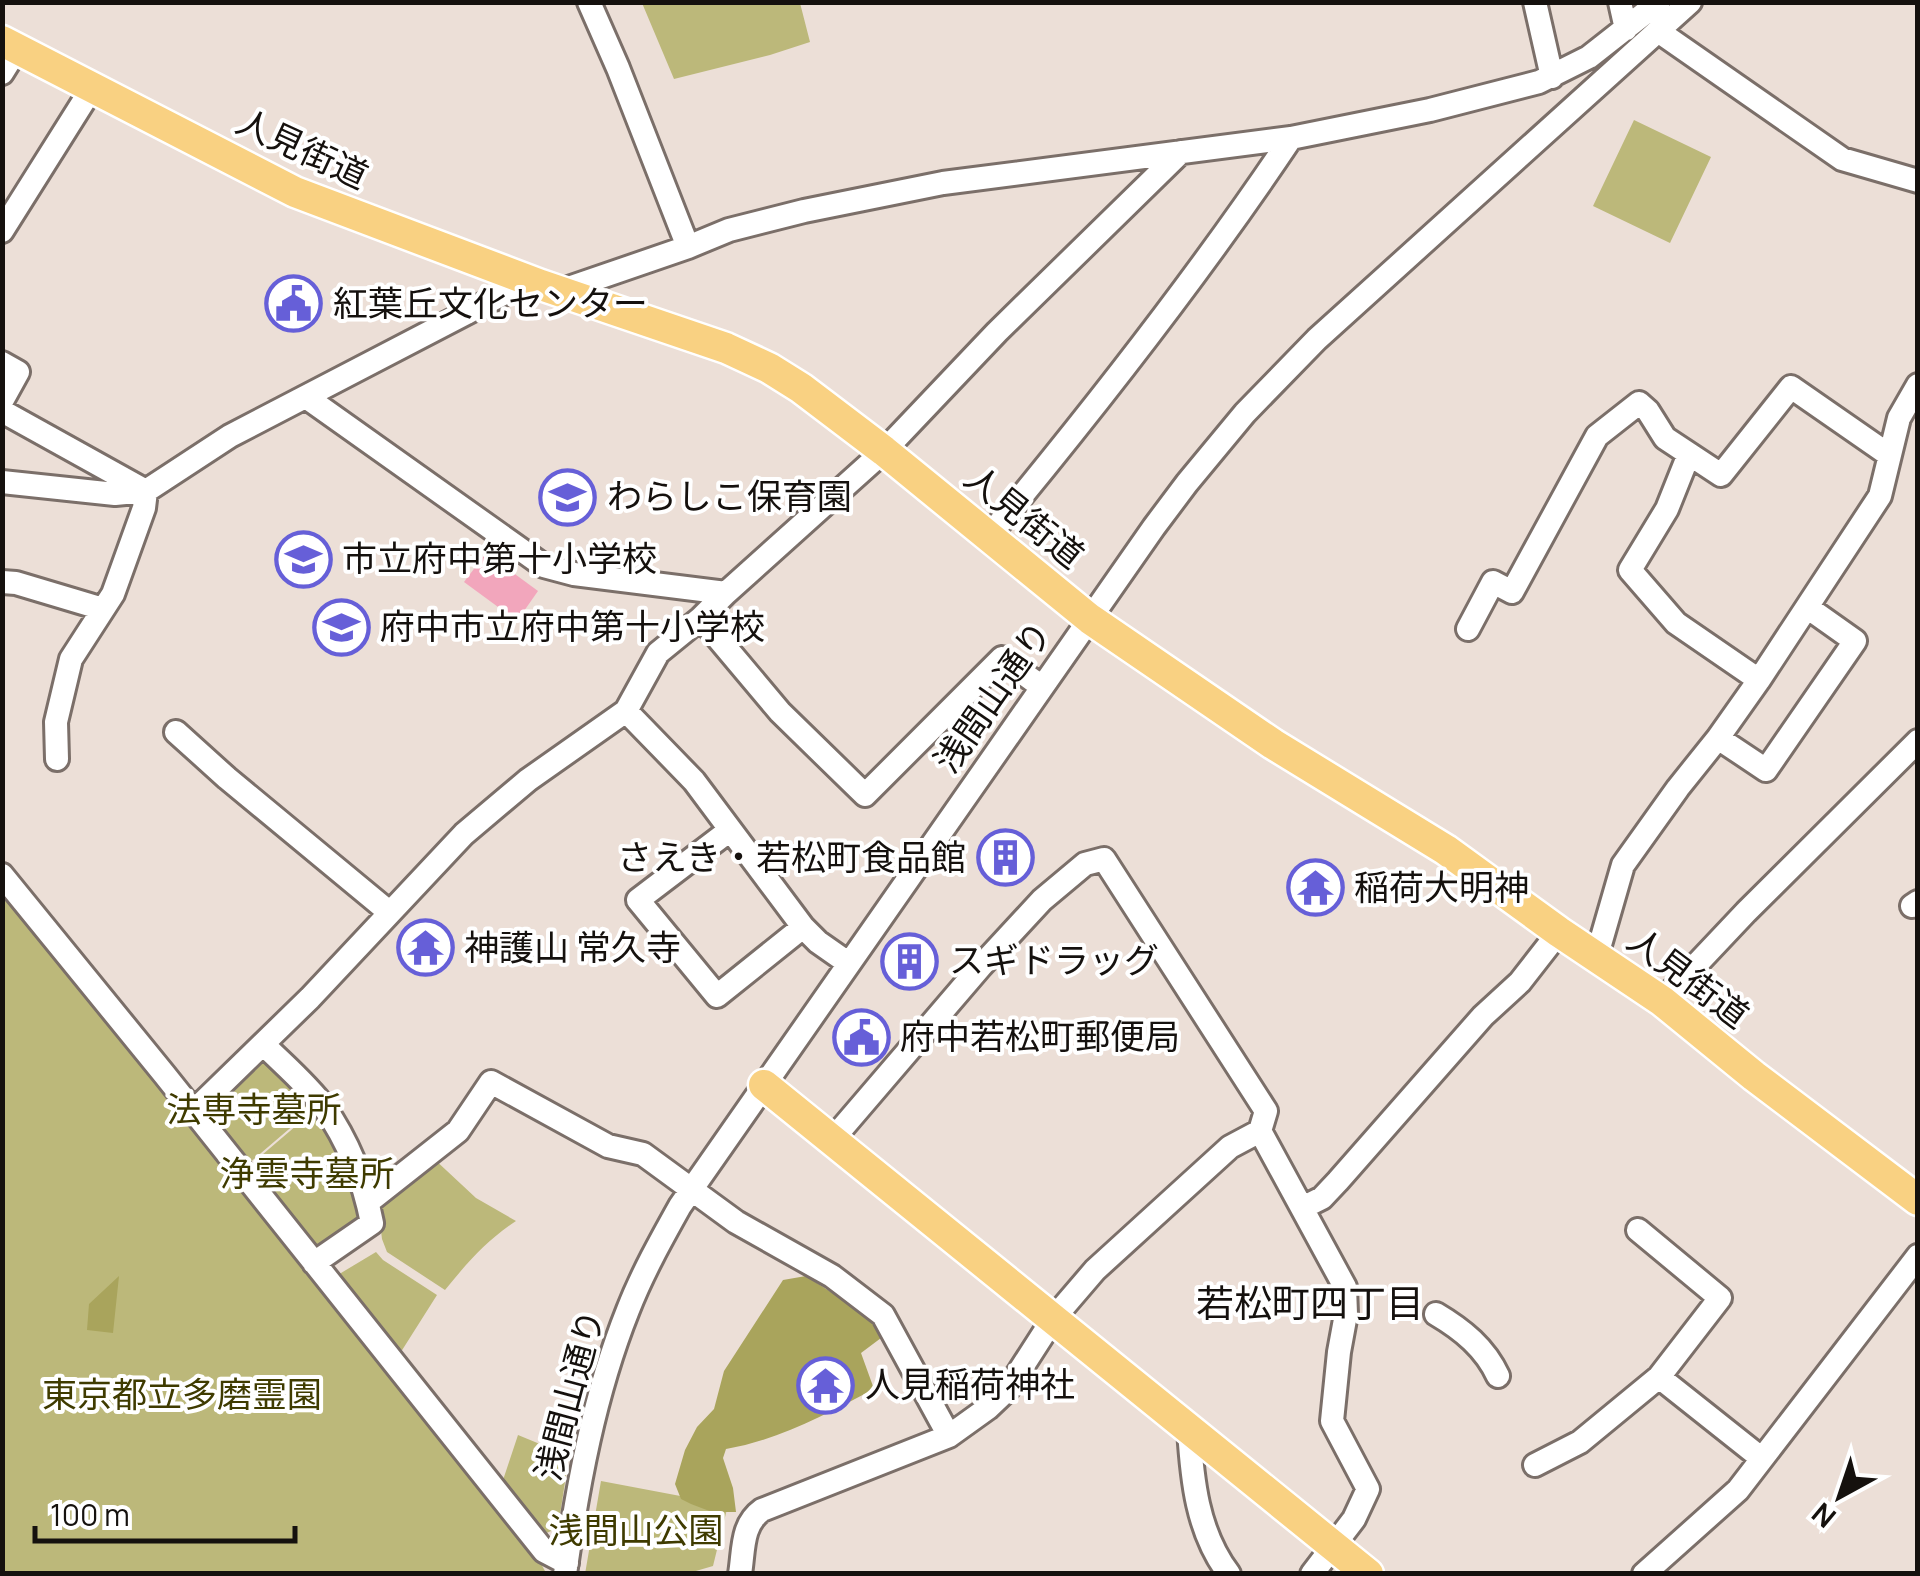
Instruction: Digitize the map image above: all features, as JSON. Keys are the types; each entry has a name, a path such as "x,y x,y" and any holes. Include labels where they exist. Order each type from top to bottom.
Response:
{"main road":[{"name":"人見街道","path":"7,54 92,88 296,192 524,279 726,348 769,368 884,451 1090,619 1273,744 1446,850 1662,1000 1754,1076 1918,1200"},
{"path":"764,1085 1368,1574"}],"street":[{"path":"589,2 688,247"},
{"path":"1535,2 1552,76"},
{"path":"1620,2 1626,30"},
{"path":"560,291 729,230 804,211 943,184 1291,138 1430,110 1539,82 1590,56 1660,2"},
{"name":"浅間山通り","path":"566,1568 586,1448 613,1349 644,1274 690,1189 1187,482 1245,413 1332,326 1690,2"},
{"path":"1658,32 1842,159 1918,181"},
{"path":"2,232 92,88"},
{"path":"988,537 1090,414 1232,226 1291,138"},
{"path":"194,1111 363,942 464,834 515,791 626,711 658,653 884,451 997,332 1181,152"},
{"path":"2,482 115,494 146,491 230,436 503,294 524,279"},
{"path":"2,363 18,372 2,401"},
{"path":"1597,955 1624,865 1759,680 1880,496 1899,418 1918,385"},
{"path":"1468,629 1494,582 1512,592 1597,436 1639,403 1665,438 1721,475 1791,387 1889,455"},
{"path":"306,397 544,566 574,574 726,593"},
{"path":"2,411 146,491"},
{"path":"1689,454 1668,509 1630,570 1676,623 1759,680"},
{"path":"57,759 56,722 70,660 113,594 144,508 146,491"},
{"path":"2,582 103,609"},
{"path":"1718,738 1766,770 1855,641 1807,607"},
{"path":"701,618 780,712 864,794 1002,658 1042,686"},
{"path":"626,711 694,782 803,927 848,963"},
{"path":"176,732 389,912"},
{"path":"1662,1000 1918,741"},
{"path":"730,830 638,900 716,996 803,927"},
{"path":"740,1574 746,1528 762,1510 949,1436 988,1408 1008,1389 1053,1318 1095,1270 1230,1147 1260,1131 1266,1111 1104,859 1084,864 1042,900 832,1140"},
{"path":"2,876 544,1551 566,1568"},
{"path":"1302,1208 1322,1198 1338,1181 1482,1016 1520,982 1559,932"},
{"path":"263,1044 323,1106 346,1146 368,1202 372,1223 314,1263"},
{"path":"368,1202 458,1131 490,1082 608,1146 643,1154 736,1222 832,1276 883,1315 949,1436"},
{"path":"1260,1131 1345,1287 1346,1314 1332,1421 1368,1488 1354,1519 1312,1574"},
{"path":"1535,1465 1580,1442 1659,1377 1720,1298 1638,1230"},
{"path":"1644,1574 1738,1490 1918,1256"},
{"path":"1436,1314 1460,1328 1490,1359 1498,1376"},
{"path":"1659,1377 1761,1458"},
{"path":"1189,1428 1200,1514 1229,1574"}],"green space":[{"path":"642,3 800,3 810,42 674,79"},
{"path":"1634,120 1711,157 1670,243 1593,206"},
{"name":"東京都立多磨霊園","path":"3,887 537,1556 546,1573 3,1573"},
{"name":"法専寺墓所","path":"262,1049 316,1106 247,1165 204,1106"},
{"name":"浄雲寺墓所","path":"317,1108 368,1218 316,1252 248,1167"},
{"path":"432,1157 476,1198 516,1221 478,1253 445,1290 387,1252 378,1206"},
{"path":"376,1252 437,1295 399,1355 336,1276"},
{"path":"518,1435 569,1456 558,1528 542,1535 503,1480"},
{"name":"浅間山公園","path":"601,1481 728,1505 713,1566 689,1573 585,1574"}],"shaded area":[{"path":"486,553 538,591 517,621 464,582"},
{"path":"119,1276 113,1333 87,1330 89,1304"},
{"path":"806,1276 866,1311 885,1335 861,1353 874,1389 783,1433 726,1449 723,1458 736,1512 712,1512 681,1499 675,1484 685,1450 697,1427 714,1409 724,1371 783,1280"}],"place":[{"name":"紅葉丘文化センター","path":"294,304"},
{"name":"わらしこ保育園","path":"568,497"},
{"name":"市立府中第十小学校","path":"303,559"},
{"name":"府中市立府中第十小学校","path":"341,627"},
{"name":"さえき・若松町食品館","path":"1005,858"},
{"name":"稲荷大明神","path":"1315,888"},
{"name":"神護山 常久寺","path":"425,948"},
{"name":"スギドラッグ","path":"910,961"},
{"name":"府中若松町郵便局","path":"861,1037"},
{"name":"人見稲荷神社","path":"826,1385"}],"district":[{"name":"若松町四丁目","path":"1310,1304"}]}
